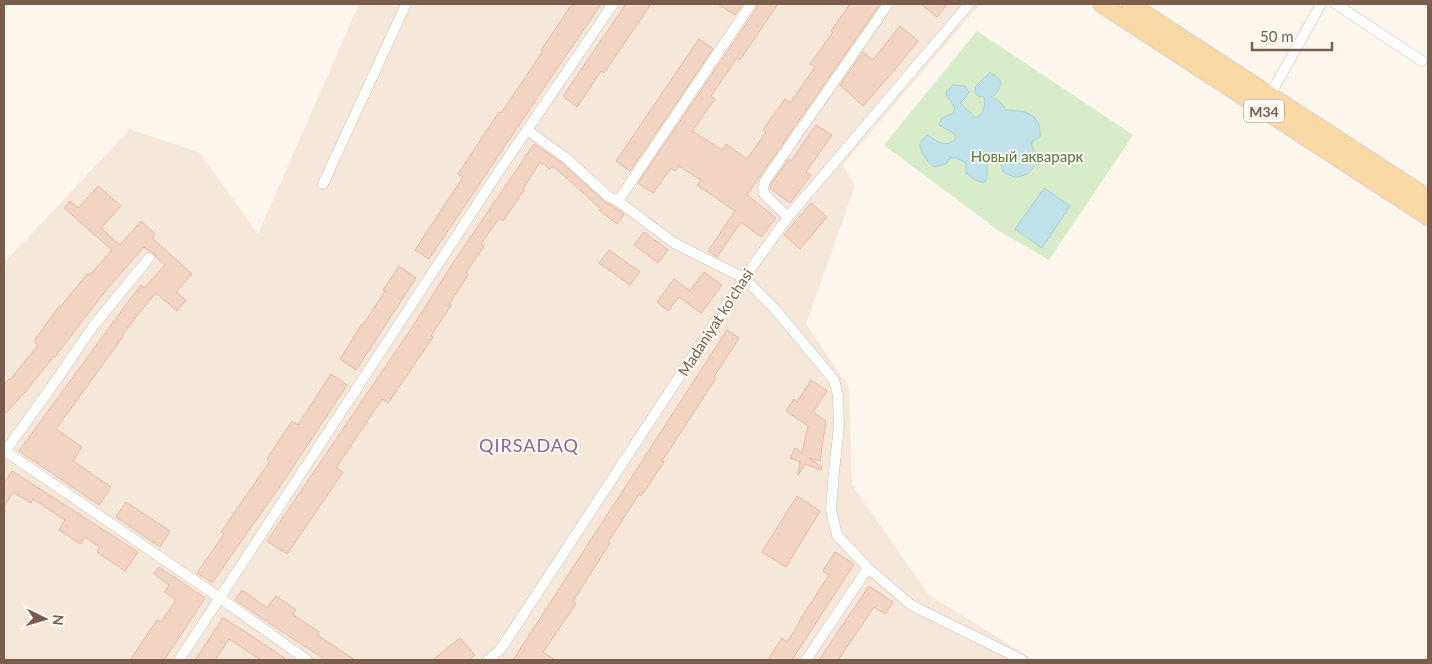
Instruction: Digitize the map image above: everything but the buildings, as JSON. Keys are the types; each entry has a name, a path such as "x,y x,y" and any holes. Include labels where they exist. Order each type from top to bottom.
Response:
{"main road":[{"name":"M34","path":"1101,4 1428,217"},
{"name":"M34","path":"1130,4 1428,198"}],"street":[{"path":"323,184 406,4"},
{"path":"179,660 497,174 613,4"},
{"path":"618,201 751,4"},
{"path":"788,217 764,194 765,181 888,4"},
{"name":"Madaniyat ko'chasi","path":"488,660 498,655 744,278 788,217 969,4"},
{"path":"1270,95 1320,4"},
{"path":"1336,4 1422,61"},
{"path":"527,130 566,158 609,197 618,201 674,243 744,278 774,308 834,380 838,395 840,426 834,464 831,510 837,535 868,568 911,605 1022,660"},
{"path":"149,258 94,325 58,379 4,452 220,598 307,660"},
{"path":"806,660 868,568"}],"shaded area":[{"name":"QIRSADAQ","path":"359,4 980,4 843,165 855,186 806,324 849,388 852,485 929,595 1034,660 4,660 4,263 130,129 199,152 258,234"}],"green space":[{"name":"Новый акварарк","path":"977,31 1133,135 1049,260 999,231 884,145"}],"water":[{"path":"990,72 1000,80 1000,86 996,94 991,97 1000,102 1005,110 1025,112 1035,118 1040,129 1040,137 1032,142 1036,161 1030,172 1019,177 1010,176 1003,172 1000,161 992,157 987,161 987,178 984,183 975,180 966,173 966,163 957,158 950,158 946,164 934,167 924,156 920,145 927,135 944,144 955,140 955,134 939,125 941,119 953,113 955,108 946,95 953,85 965,86 969,92 960,103 976,118 983,112 985,100 983,96 980,97 976,94 975,87"},
{"path":"1044,188 1070,206 1042,248 1015,229"}],"district":[{"name":"QIRSADAQ","path":"529,445"}]}
